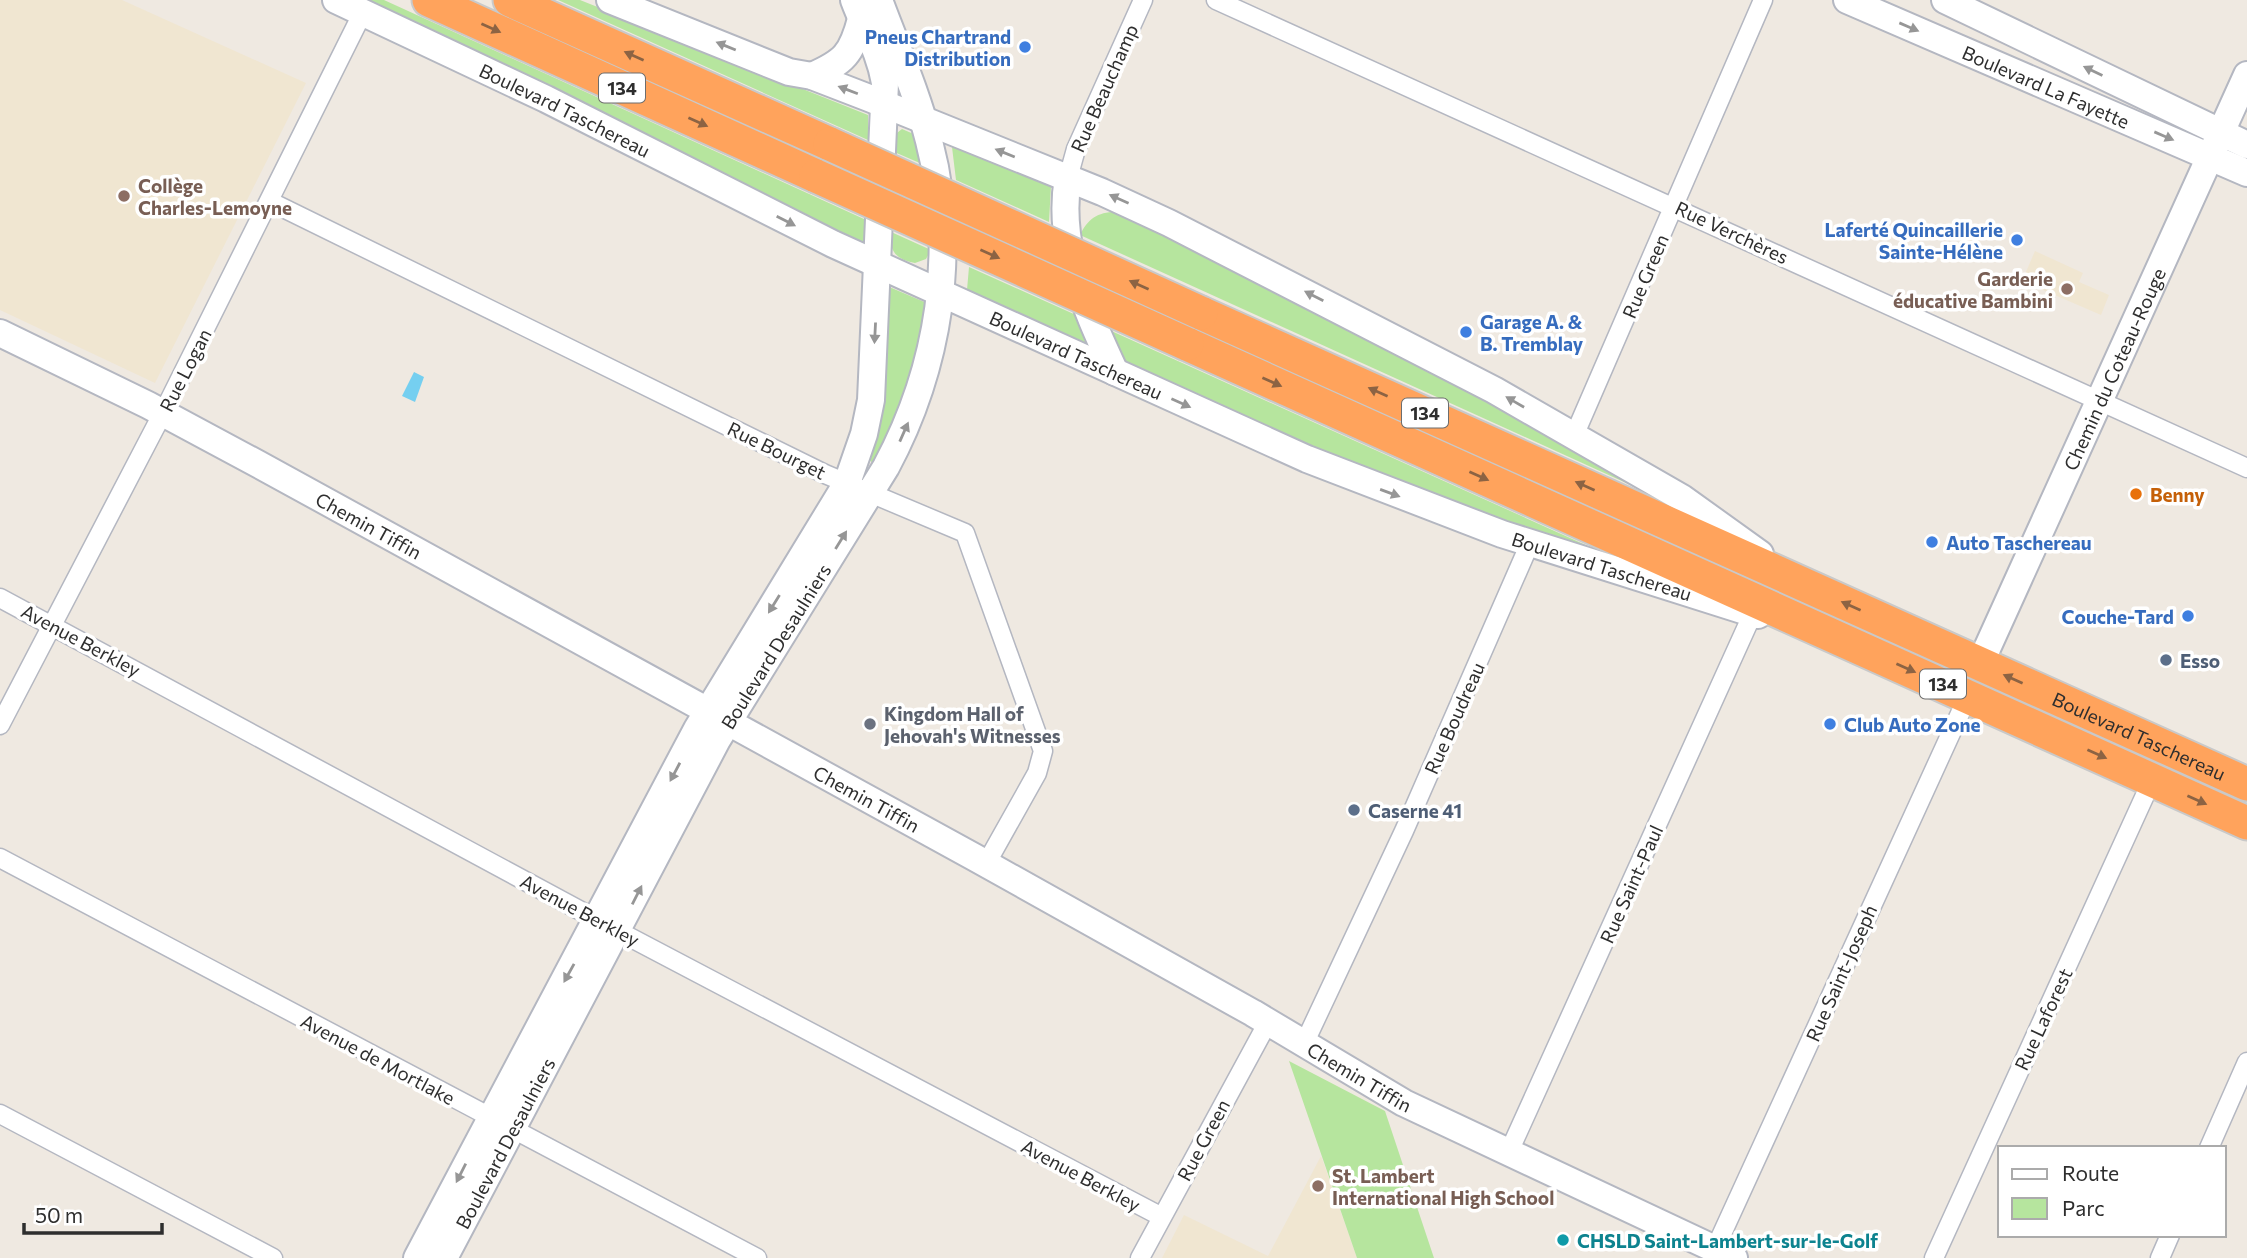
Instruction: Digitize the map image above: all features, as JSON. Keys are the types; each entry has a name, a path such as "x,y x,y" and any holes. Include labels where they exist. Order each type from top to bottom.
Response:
{"highway":[{"name":"Boulevard Taschereau","path":"429,0 2247,822"},
{"name":"Boulevard Taschereau","path":"510,0 2245,782"}],"street":[{"name":"Boulevard Taschereau","path":"336,0 878,264 1334,471 1530,543 1843,640"},
{"name":"Boulevard Taschereau","path":"610,0 789,72 812,76 884,104 1068,178 1158,218 1399,340 1574,436 1682,498 1801,584"},
{"name":"Rue Beauchamp","path":"1068,178 1076,149 1143,0"},
{"name":"Rue Verchères","path":"1216,0 1675,206 2247,468"},
{"name":"Rue Green","path":"1574,436 1763,0"},
{"name":"Boulevard La Fayette","path":"1847,0 2215,144 2247,145"},
{"name":"Boulevard La Fayette","path":"1945,0 2215,144 2247,173"},
{"path":"812,76 835,65 848,54 855,42 864,6"},
{"name":"Boulevard Desaulniers","path":"859,488 864,434 871,400 886,83 864,6"},
{"name":"Boulevard Desaulniers","path":"417,1258 501,1124 717,717 859,488 903,435 922,385 941,292 943,242 940,203 923,120 864,6"},
{"name":"Rue Logan","path":"0,725 163,413 363,12"},
{"name":"Chemin du Coteau-Rouge","path":"1980,664 2247,75"},
{"path":"1068,178 1064,209 1066,239 1086,304 1115,372"},
{"name":"Rue Bourget","path":"269,201 859,488 957,527 968,537 1041,742 1042,756 1038,773 986,864"},
{"name":"Chemin Tiffin","path":"0,333 163,413 986,864 1268,1022 1404,1103 1724,1254"},
{"name":"Rue Boudreau","path":"1304,1044 1404,831 1530,543"},
{"name":"Avenue Berkley","path":"0,598 608,925 1162,1217"},
{"name":"Rue Saint-Paul","path":"1508,1154 1753,613"},
{"name":"Rue Saint-Joseph","path":"1724,1254 1968,696"},
{"name":"Rue Laforest","path":"1934,1258 2152,779"},
{"name":"Avenue de Mortlake","path":"0,858 757,1258"},
{"name":"Rue Green","path":"1140,1258 1268,1022"},
{"path":"2210,1146 2247,1062"},
{"path":"0,1115 273,1258"},
{"name":"Boulevard Desaulniers","path":"444,1258 501,1124"},
{"path":"2160,1258 2169,1237"}],"shaded area":[{"name":"Collège Charles-Lemoyne","path":"0,0 122,0 306,83 155,383 0,310"},
{"name":"Garderie éducative Bambini","path":"2035,251 2083,273 2079,282 2109,295 2101,315 2022,281"},
{"name":"St. Lambert International High School","path":"1321,1156 1357,1258 1162,1258 1184,1215 1268,1256"}],"green space":[{"path":"362,0 384,0 864,219 864,244"},
{"path":"558,0 580,0 868,115 868,140"},
{"path":"902,129 916,135 922,164 892,151 893,136"},
{"path":"952,147 1051,186 1049,222 956,180"},
{"path":"1119,212 1436,371 1657,497 1080,235 1095,217"},
{"path":"889,231 931,250 926,259 915,263 894,253"},
{"path":"969,267 1076,315 1087,347 967,290"},
{"path":"887,286 929,304 913,380 874,464 867,458"},
{"path":"1107,329 1619,560 1495,519 1356,468 1129,366 1118,355"},
{"path":"1289,1061 1385,1111 1434,1258 1357,1258"}],"water":[{"path":"414,372 424,377 415,402 402,396"}],"place":[{"name":"Pneus Chartrand Distribution","path":"1025,47"},
{"name":"Collège Charles-Lemoyne","path":"124,196"},
{"name":"Laferté Quincaillerie Sainte-Hélène","path":"2017,240"},
{"name":"Garderie éducative Bambini","path":"2067,289"},
{"name":"Garage A. & B. Tremblay","path":"1466,332"},
{"name":"Benny","path":"2136,494"},
{"name":"Auto Taschereau","path":"1932,542"},
{"name":"Couche-Tard","path":"2188,616"},
{"name":"Esso","path":"2166,660"},
{"name":"Kingdom Hall of Jehovah's Witnesses","path":"870,724"},
{"name":"Club Auto Zone","path":"1830,724"},
{"name":"Caserne 41","path":"1354,810"},
{"name":"St. Lambert International High School","path":"1318,1186"},
{"name":"CHSLD Saint-Lambert-sur-le-Golf","path":"1563,1240"}]}
